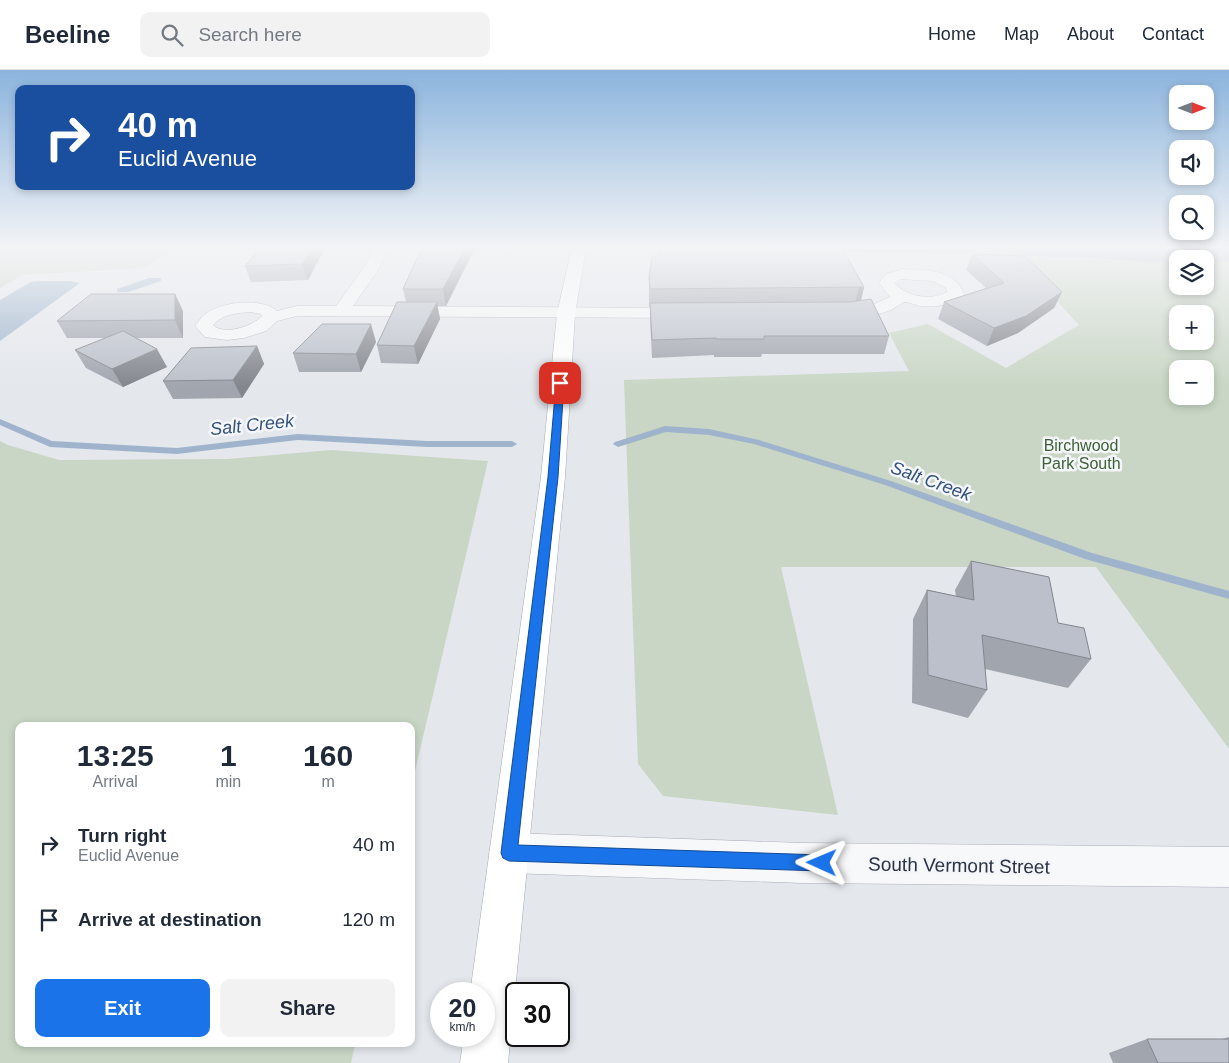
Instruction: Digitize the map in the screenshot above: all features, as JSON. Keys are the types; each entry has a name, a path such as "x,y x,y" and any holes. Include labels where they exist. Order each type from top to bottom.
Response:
{"main road":[{"path":"484,1063 552,487 566,314 570,294"}],"street":[{"path":"341,311 353,294"},
{"path":"818,313 873,311 892,304 903,296"},
{"path":"271,317 297,311 566,314 702,313"},
{"name":"South Vermont Street","path":"509,853 803,863 1229,868"}],"green space":[{"name":"Birchwood Park South","path":"1051,294 1229,294 1229,749 1096,567 781,567 838,815 663,796 638,764 624,380 909,371 889,333 928,324 1006,368 1079,325"},
{"path":"0,441 59,460 227,459 331,450 488,461 415,771 415,722 15,722 15,1047 354,1047 351,1063 0,1063"}],"water":[{"path":"10,294 64,294 0,341 0,300"}],"building":[{"path":"91,294 175,294 175,320 57,321"},
{"path":"968,294 1058,294 1026,316 994,328 944,302"},
{"path":"871,299 889,336 764,336 764,339 652,340 650,303 851,302"},
{"path":"397,302 437,302 414,346 377,345"},
{"path":"322,324 371,324 356,354 293,353"},
{"path":"123,331 157,349 112,369 75,350"},
{"path":"257,346 233,380 163,381 191,348"},
{"path":"971,561 1049,577 1058,623 1084,628 1091,659 982,635 987,690 928,675 927,590 974,600"},
{"path":"1147,1039 1229,1039 1229,1063 1158,1063"}],"waterway":[{"name":"Salt Creek","path":"0,422 50,444 177,451 298,437 427,444 512,444"},
{"name":"Salt Creek","path":"618,444 665,429 709,432 756,442 888,483 1089,556 1229,595"}],"route":[{"path":"560,383 553,477 509,853 822,863"}]}
